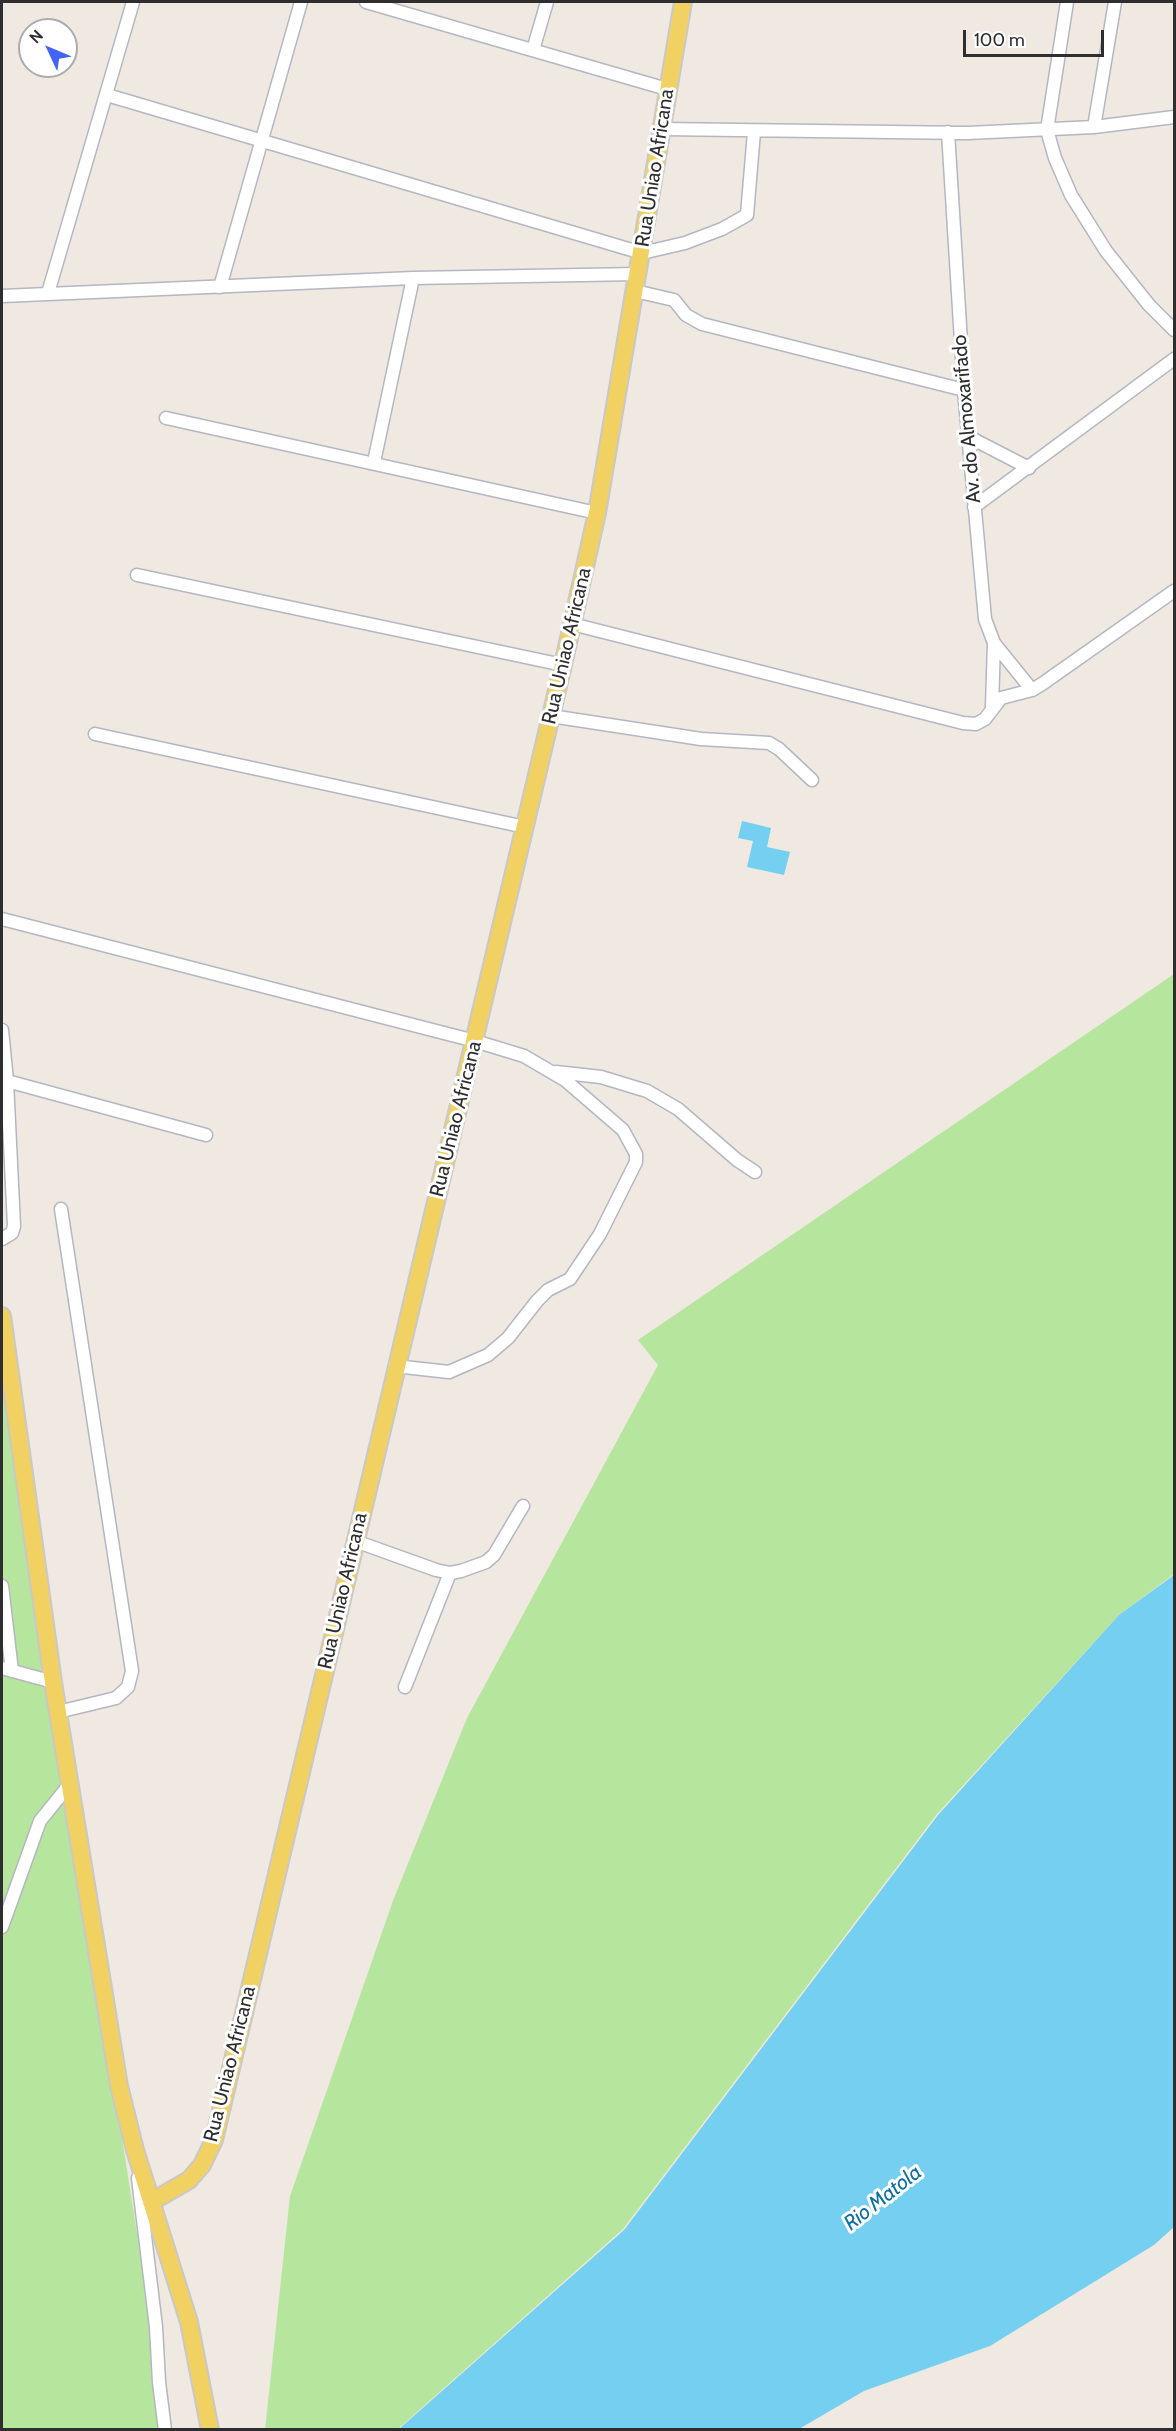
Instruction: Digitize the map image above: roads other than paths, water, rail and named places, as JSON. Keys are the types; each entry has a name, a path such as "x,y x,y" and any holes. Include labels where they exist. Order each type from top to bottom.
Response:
{"main road":[{"name":"Rua Uniao Africana","path":"151,2202 189,2180 202,2165 214,2140 395,1366 475,1041 597,513 642,254 680,3"},
{"path":"2,1316 53,1682 119,2086 135,2150 189,2322 210,2430"}],"street":[{"path":"48,293 133,2"},
{"path":"220,287 301,2"},
{"path":"366,2 668,90"},
{"path":"533,50 547,2"},
{"path":"1067,2 1047,130 1055,158 1088,226 1124,277 1174,330"},
{"path":"1094,128 1115,2"},
{"path":"107,95 642,254 669,248 722,229 747,215 754,132"},
{"path":"662,129 754,132 1047,130 1094,128 1174,117"},
{"name":"Av. do Almoxarifado","path":"948,132 964,390 986,619 994,643 1032,690"},
{"path":"2,296 413,278 638,274"},
{"path":"374,462 413,278"},
{"path":"635,291 674,300 686,315 702,324 964,390"},
{"path":"974,507 1174,359"},
{"path":"166,418 374,462 597,513"},
{"path":"969,438 1029,468"},
{"path":"137,575 563,665"},
{"path":"572,624 963,723 976,724 985,719 992,706 1001,698 1032,690 1174,591"},
{"path":"992,706 994,643"},
{"path":"551,716 701,739 769,743 779,749 812,780"},
{"path":"95,734 525,827"},
{"path":"2,919 475,1041 524,1056 552,1071 614,1119 628,1137 636,1154 636,1162 600,1234 570,1279 548,1290 508,1338 488,1355 449,1372 395,1366"},
{"path":"2,1030 7,1081 14,1226 12,1233 2,1239"},
{"path":"552,1071 601,1077 648,1091 678,1109 737,1160 755,1172"},
{"path":"7,1081 206,1135"},
{"path":"58,1712 116,1698 128,1687 132,1671 62,1209"},
{"path":"355,1541 450,1573 478,1565 494,1556 523,1506"},
{"path":"405,1687 450,1573"},
{"path":"2,1586 7,1670 53,1682"},
{"path":"2,1927 40,1821 69,1785"},
{"path":"135,2150 156,2327 165,2430"}],"water":[{"path":"742,821 771,828 767,847 790,852 784,875 747,867 753,841 738,838"},
{"name":"Rio Matola","path":"1174,1575 1174,2227 1154,2245 990,2346 864,2391 799,2429 399,2429 624,2230 938,1815 1119,1615"}]}
